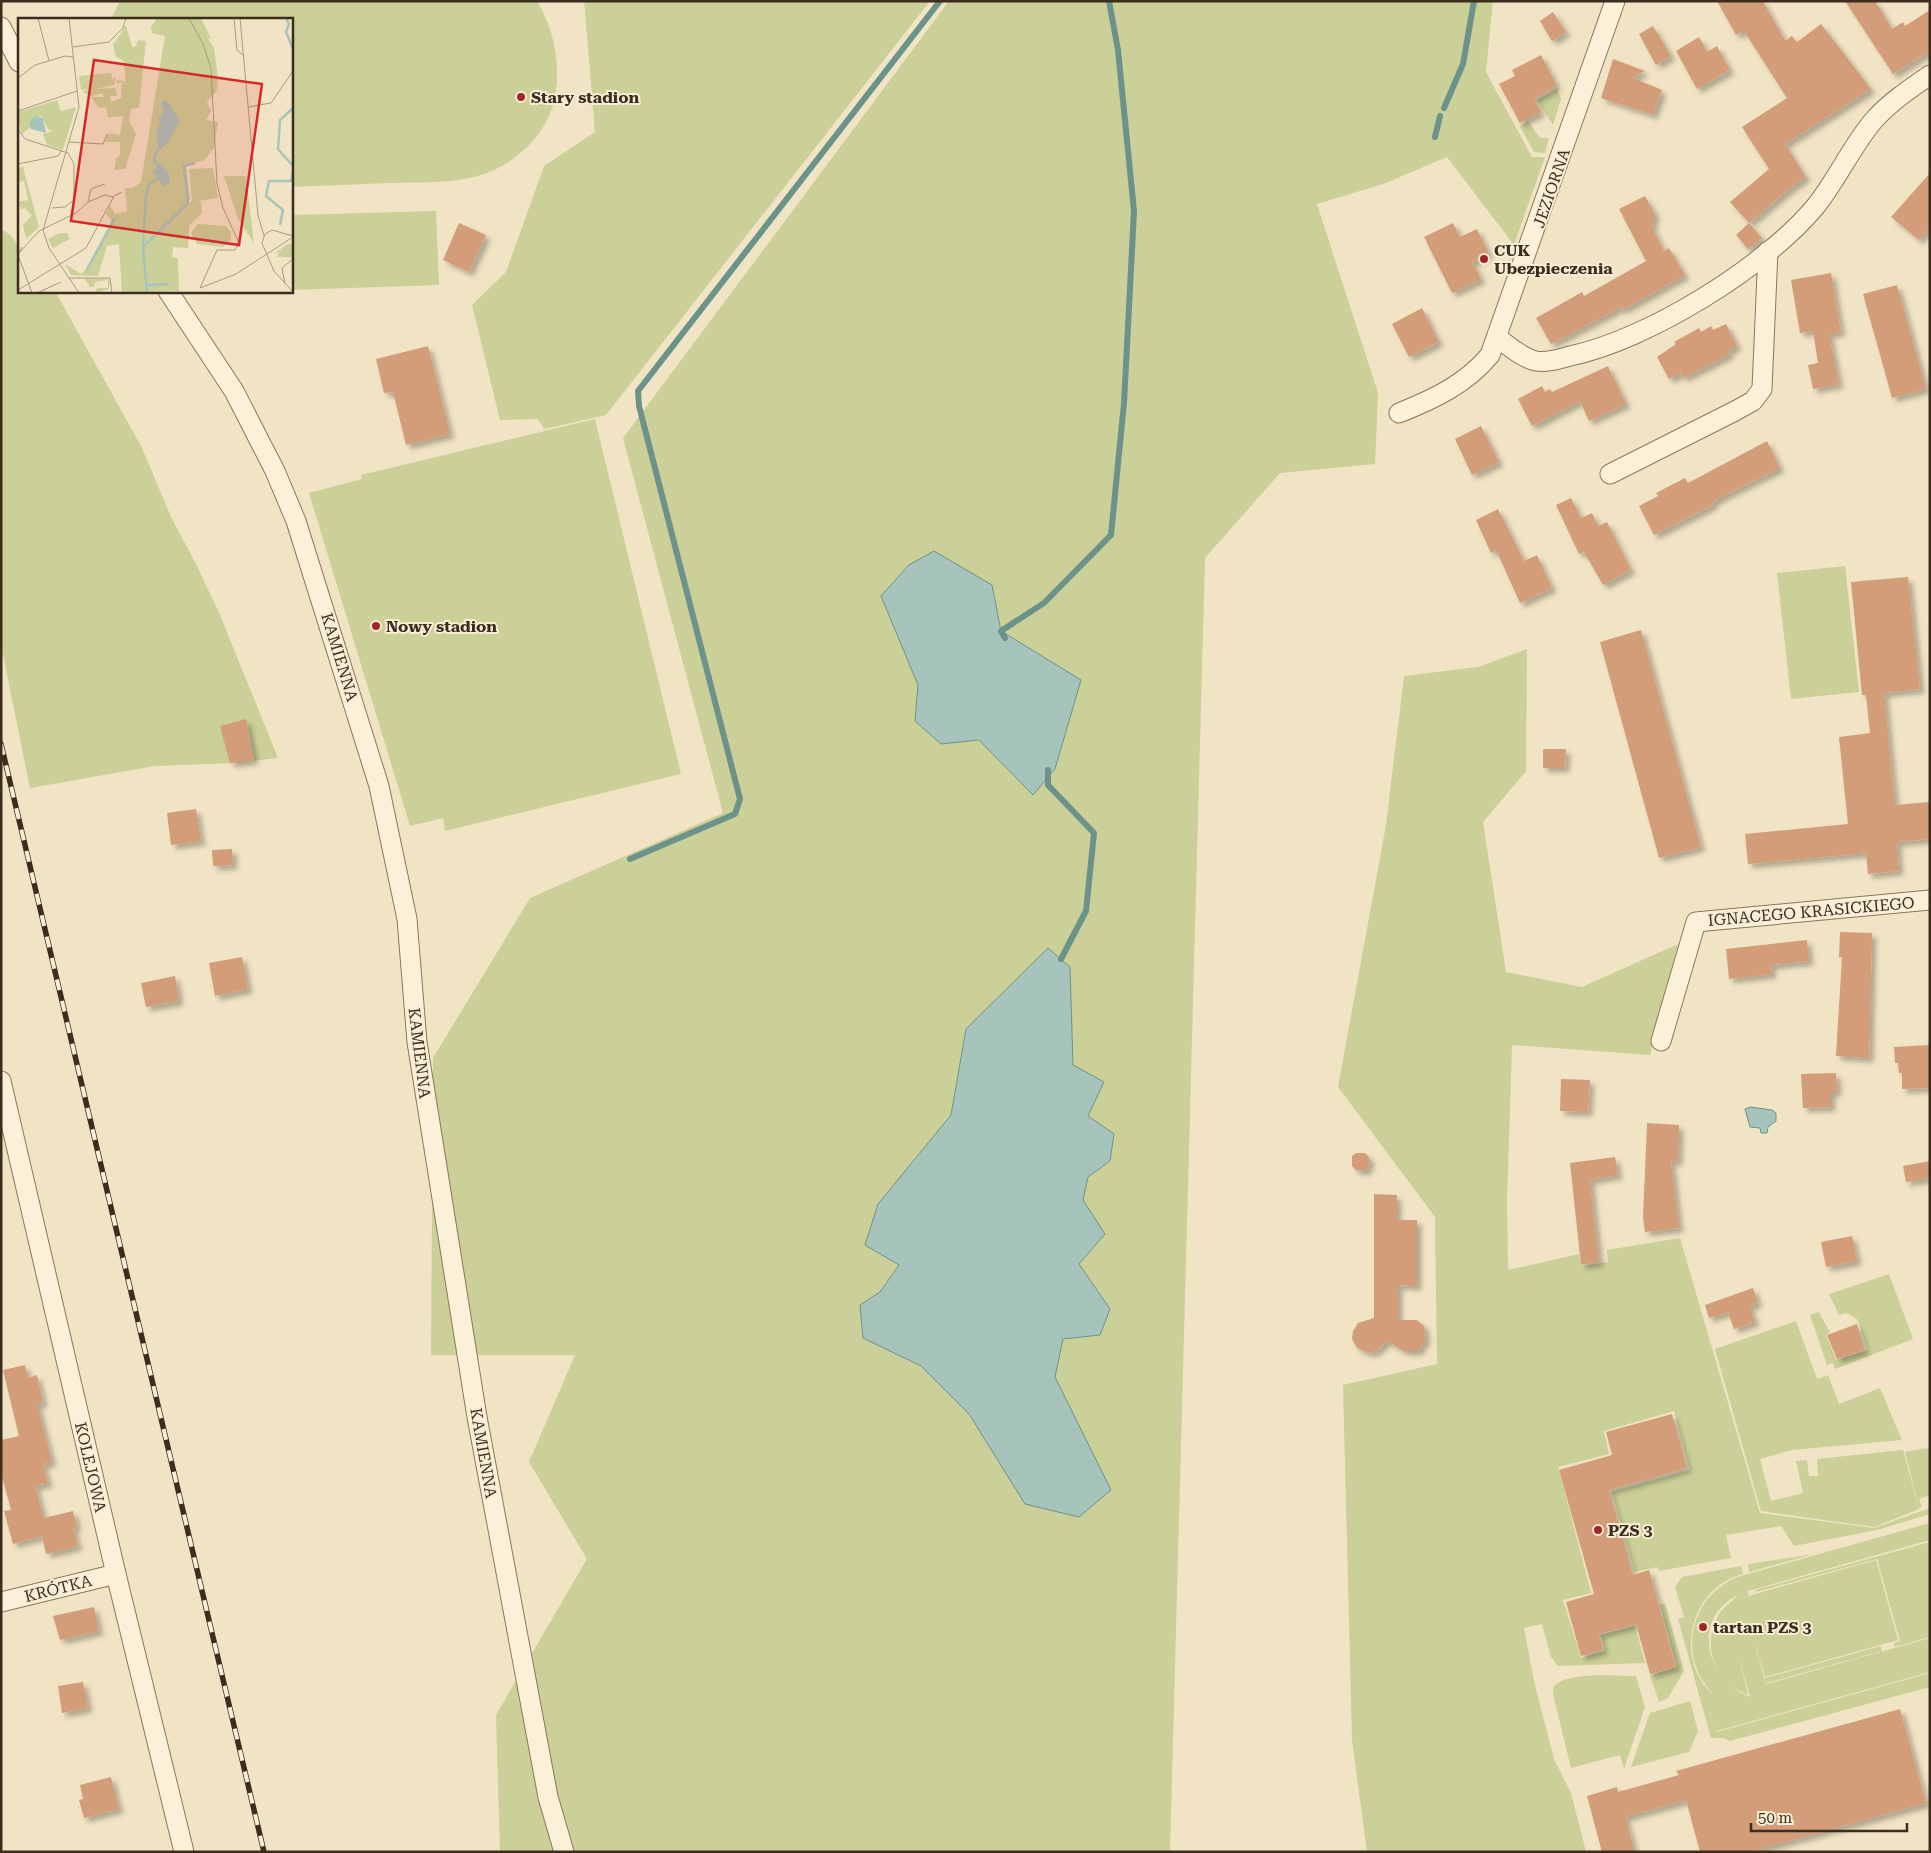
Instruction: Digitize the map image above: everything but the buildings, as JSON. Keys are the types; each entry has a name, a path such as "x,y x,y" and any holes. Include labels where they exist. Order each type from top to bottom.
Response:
{"street":[{"name":"JEZIORNA","path":"1399,413 1441,396 1477,371 1490,354 1498,338 1615,1"},
{"path":"1,27 18,60"},
{"path":"1498,338 1517,352 1534,361 1546,362 1594,351 1618,342 1698,302 1768,251 1815,207 1875,120 1888,106 1930,74"},
{"path":"1610,474 1735,411 1753,401 1758,394 1764,378 1764,310 1768,251"},
{"name":"KAMIENNA","path":"169,292 234,391 279,480 299,530 378,786 407,919 417,1042 477,1417 548,1797 564,1852"},
{"name":"IGNACEGO KRASICKIEGO","path":"1661,1041 1696,922 1930,900"},
{"name":"KOLEJOWA","path":"1,1081 116,1574 184,1852"},
{"name":"KRÓTKA","path":"1,1602 116,1574"}],"green space":[{"path":"120,1 537,1 548,23 555,47 557,83 555,96 552,110 546,122 529,145 506,163 481,175 459,180 436,182 292,187 292,18 112,18"},
{"path":"584,1 930,1 606,415 544,429 538,419 500,420 472,305 506,272 544,166 595,132"},
{"path":"949,1 1493,1 1486,72 1532,157 1545,157 1514,245 1447,157 1383,184 1317,204 1378,393 1375,464 1280,473 1205,558 1170,1852 500,1852 496,1715 587,1559 529,1462 575,1355 431,1355 433,1058 530,898 723,813 623,438"},
{"path":"1557,89 1561,99 1553,125 1537,100"},
{"path":"1528,121 1540,138 1549,138 1545,153 1534,152 1520,126"},
{"path":"436,211 439,285 292,290 292,215"},
{"path":"1,230 9,234 18,247 18,292 56,292 141,446 172,519 220,615 278,758 234,763 155,766 30,788 1,645"},
{"path":"595,419 681,774 445,831 443,818 410,826 309,493 362,479 361,475"},
{"path":"1845,566 1859,692 1791,699 1777,573"},
{"path":"1527,649 1526,771 1483,822 1506,972 1582,987 1678,944 1650,1055 1512,1045 1507,1201 1508,1270 1579,1254 1581,1266 1608,1262 1607,1250 1680,1238 1760,1513 1874,1528 1930,1508 1930,1514 1877,1530 1794,1546 1781,1526 1726,1535 1731,1558 1659,1571 1657,1567 1635,1572 1612,1492 1690,1470 1674,1411 1604,1431 1609,1454 1558,1467 1591,1593 1563,1600 1581,1658 1605,1651 1601,1635 1635,1626 1645,1663 1558,1666 1551,1657 1542,1624 1524,1628 1534,1681 1554,1759 1571,1793 1586,1852 1367,1852 1352,1740 1343,1385 1437,1364 1435,1217 1338,1087 1386,825 1404,676 1478,667"},
{"path":"1889,1274 1913,1339 1835,1369 1833,1363 1827,1365 1810,1315 1819,1312 1830,1332 1826,1335 1836,1360 1868,1350 1857,1319 1846,1313 1839,1315 1829,1294"},
{"path":"1796,1321 1817,1379 1828,1375 1839,1404 1880,1388 1902,1440 1792,1450 1760,1459 1771,1501 1803,1493 1796,1461 1807,1460 1809,1476 1818,1476 1817,1459 1903,1450 1919,1509 1874,1527 1761,1511 1715,1349"},
{"path":"1926,1448 1930,1450 1930,1495 1919,1499 1922,1507 1919,1508 1905,1452"},
{"path":"1930,1523 1930,1540 1748,1591 1749,1595 1741,1598 1876,1560 1898,1640 1765,1677 1751,1632 1766,1684 1930,1638 1930,1672 1717,1731 1709,1708 1717,1732 1930,1673 1930,1687 1730,1741 1724,1738 1711,1738 1678,1619 1684,1617 1675,1587 1682,1577 1741,1566 1743,1574 1725,1581 1711,1593 1700,1608 1693,1625 1691,1643 1693,1661 1700,1679 1712,1694 1699,1675 1694,1658 1692,1643 1694,1629 1704,1604 1713,1593 1737,1577","holes":["1738,1595 1720,1613 1714,1625 1711,1644 1714,1663 1717,1668 1714,1664 1710,1649 1709,1633 1714,1618 1723,1605","1738,1655 1750,1697 1733,1687 1748,1695"]},
{"path":"1930,1542 1930,1637 1895,1647 1894,1643 1900,1641 1877,1559 1756,1592 1755,1590"},
{"path":"1814,1554 1749,1572 1748,1564"},
{"path":"1665,1603 1684,1671 1668,1698 1659,1702 1650,1675 1677,1667 1660,1605"},
{"path":"1881,1646 1882,1651 1766,1683 1765,1678"},
{"path":"1581,1676 1636,1676 1645,1707 1624,1769 1620,1755 1571,1768 1553,1694 1554,1686 1561,1681"},
{"path":"1690,1701 1698,1731 1689,1752 1631,1767 1650,1713"}],"water":[{"path":"934,551 992,585 1001,631 1081,680 1055,769 1033,795 979,740 941,744 915,721 918,685 881,596 909,565"},
{"path":"1048,948 1070,967 1073,1065 1104,1082 1088,1116 1114,1134 1110,1161 1088,1177 1083,1200 1105,1234 1079,1264 1110,1309 1100,1335 1063,1339 1055,1377 1111,1490 1079,1517 1025,1504 969,1414 921,1366 863,1338 860,1305 880,1292 899,1265 865,1245 878,1204 951,1115 966,1029"},
{"path":"1750,1107 1772,1110 1776,1113 1776,1121 1768,1127 1767,1133 1761,1133 1760,1128 1750,1127 1745,1109"}],"waterway":[{"path":"630,859 735,814 740,799 639,406 638,391 940,1"},
{"path":"1005,638 1001,631 1044,603 1111,535 1124,403 1134,211 1118,50 1109,1"},
{"path":"1444,108 1463,64 1474,1"},
{"path":"1435,137 1440,116"},
{"path":"1048,770 1048,785 1094,833 1086,911 1061,959"}],"railway":[{"path":"1,744 264,1852"}],"place":[{"name":"Stary stadion","path":"521,97"},
{"name":"CUK Ubezpieczenia","path":"1484,259"},
{"name":"Nowy stadion","path":"376,626"},
{"name":"PZS 3","path":"1598,1530"},
{"name":"tartan PZS 3","path":"1703,1627"}]}
